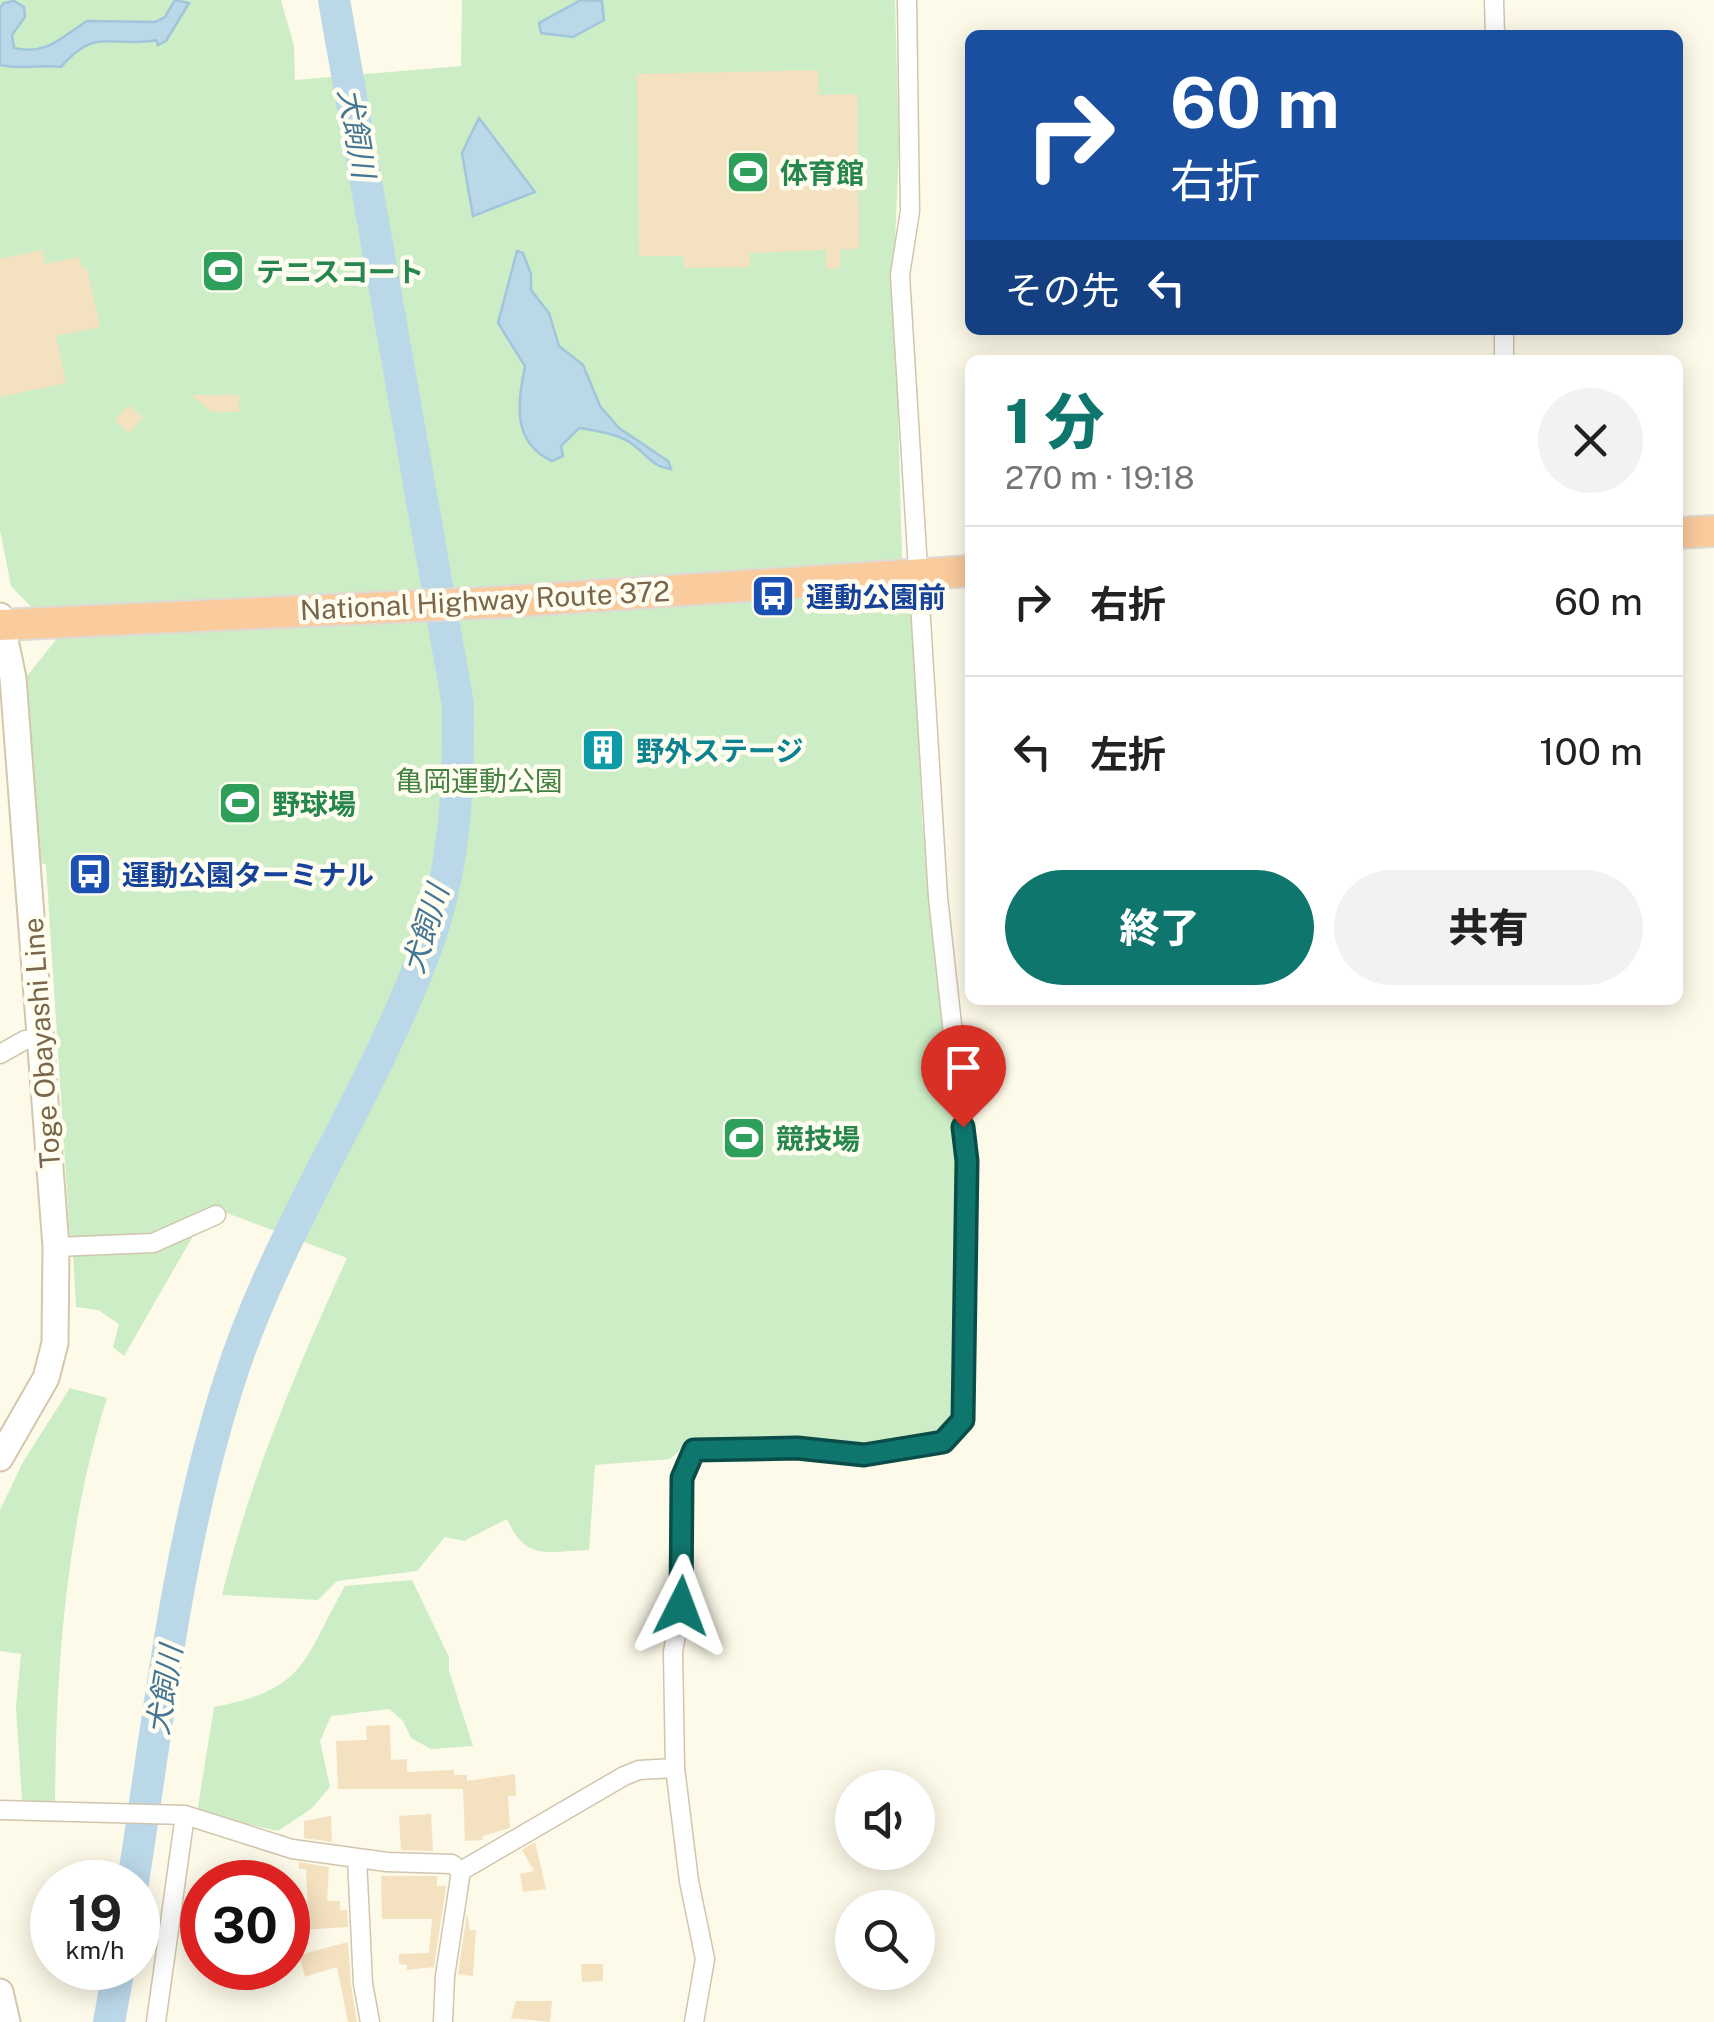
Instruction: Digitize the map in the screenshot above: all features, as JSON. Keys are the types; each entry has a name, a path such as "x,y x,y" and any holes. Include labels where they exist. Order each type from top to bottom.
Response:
{"highway":[{"path":"1683,532 1714,531"},
{"name":"National Highway Route 372","path":"1,622 502,602 965,572"}],"main road":[{"name":"Toge Obayashi Line","path":"0,1458 46,1378 55,1344 56,1248 13,678 1,622"},
{"path":"0,1992 7,2022"}],"street":[{"path":"694,2022 705,1959 689,1881 675,1768 673,1652 682,1576 682,1478 694,1450 797,1448 864,1455 943,1442 963,1420 967,1161 938,897 900,275 910,211 907,0"},
{"path":"1494,0 1495,30"},
{"path":"0,1054 26,1040 41,1039"},
{"path":"56,1248 153,1243 216,1215"},
{"path":"461,1871 624,1776 639,1770 675,1768"},
{"path":"0,1810 178,1815 292,1849 452,1864 461,1871"},
{"path":"156,2022 178,1815"},
{"path":"357,1858 363,1984 370,2022"},
{"path":"443,2022 445,1976 461,1871"}],"green space":[{"name":"亀岡運動公園","path":"0,0 281,0 294,46 295,80 461,66 462,0 895,0 899,150 894,263 902,556 904,593 913,600 922,818 956,1166 951,1418 939,1432 868,1445 800,1438 689,1442 670,1459 595,1465 589,1550 550,1552 530,1548 514,1533 507,1519 464,1541 445,1537 417,1571 337,1581 318,1600 222,1595 261,1466 347,1258 211,1207 150,1237 70,1238 46,865 36,860 23,681 55,641 54,612 36,612 11,586 0,530"},
{"path":"197,1229 124,1356 113,1347 119,1324 98,1310 76,1307 73,1253"},
{"path":"70,1388 107,1398 82,1496 66,1597 55,1801 22,1801 16,1707 21,1654 0,1651 0,1510 23,1462"},
{"path":"412,1580 449,1657 449,1671 473,1746 431,1749 411,1738 403,1721 389,1709 331,1716 320,1741 330,1787 311,1809 278,1831 197,1813 214,1707 245,1700 285,1681 309,1653 345,1586"}],"water":[{"path":"175,0 189,3 166,41 158,45 156,40 96,42 85,46 61,67 0,65 0,8 4,3 14,1 24,7 25,17 12,35 14,48 26,50 54,43 87,21 155,22 165,17"},
{"path":"581,0 602,1 604,20 573,37 541,33 539,23"},
{"path":"479,118 535,192 473,216 462,153"},
{"path":"517,251 523,253 531,274 531,290 549,313 559,346 583,365 600,406 619,428 668,461 671,469 655,464 624,439 594,430 579,428 561,446 563,456 552,461 530,443 520,420 525,366 498,323"}],"building":[{"name":"体育館","path":"818,70 819,95 857,94 859,249 840,249 840,268 826,269 826,250 750,253 750,267 684,268 683,256 639,256 637,74"},
{"path":"42,250 45,264 80,257 82,269 87,268 100,327 56,336 66,383 0,397 0,259"},
{"path":"191,395 239,395 239,412 212,412"},
{"path":"128,405 143,417 129,433 115,421"},
{"name":"野外ステージ","path":"614,725 617,770 591,758 590,742"},
{"path":"390,1725 391,1760 407,1759 407,1772 454,1770 454,1775 467,1775 467,1781 515,1774 516,1796 508,1796 510,1828 483,1836 483,1840 465,1841 463,1789 338,1789 336,1741 367,1740 366,1726"},
{"path":"431,1814 433,1851 401,1850 399,1816"},
{"path":"331,1816 332,1842 304,1838 304,1821"},
{"path":"535,1842 546,1889 523,1892 520,1874 534,1871 522,1850"},
{"path":"310,1864 329,1867 327,1901 340,1901 340,1910 347,1910 348,1927 310,1929"},
{"path":"381,1876 437,1876 437,1886 446,1886 434,1967 407,1970 407,1965 399,1964 399,1954 429,1953 432,1919 382,1919"},
{"path":"467,1913 470,1930 476,1930 473,1976 458,1974"},
{"path":"348,1942 357,2022 348,2022 337,1967 310,1975 310,1952"},
{"path":"581,1964 603,1964 603,1981 582,1982"},
{"path":"516,2001 552,2001 550,2022 511,2018"}],"waterway":[{"name":"犬飼川","path":"136,1860 182,1569 228,1385 271,1274 403,1006 435,921 453,830 458,705 334,0"},
{"name":"犬飼川","path":"109,2022 115,1990"}],"place":[{"name":"体育館","path":"748,172"},
{"name":"テニスコート","path":"223,271"},
{"name":"運動公園前","path":"773,596"},
{"name":"野外ステージ","path":"603,750"},
{"name":"野球場","path":"240,803"},
{"name":"運動公園ターミナル","path":"90,874"},
{"name":"競技場","path":"744,1138"}],"route":[{"path":"681,1606 682,1478 694,1450 797,1448 864,1455 943,1442 963,1420 967,1161 963,1127"}]}
